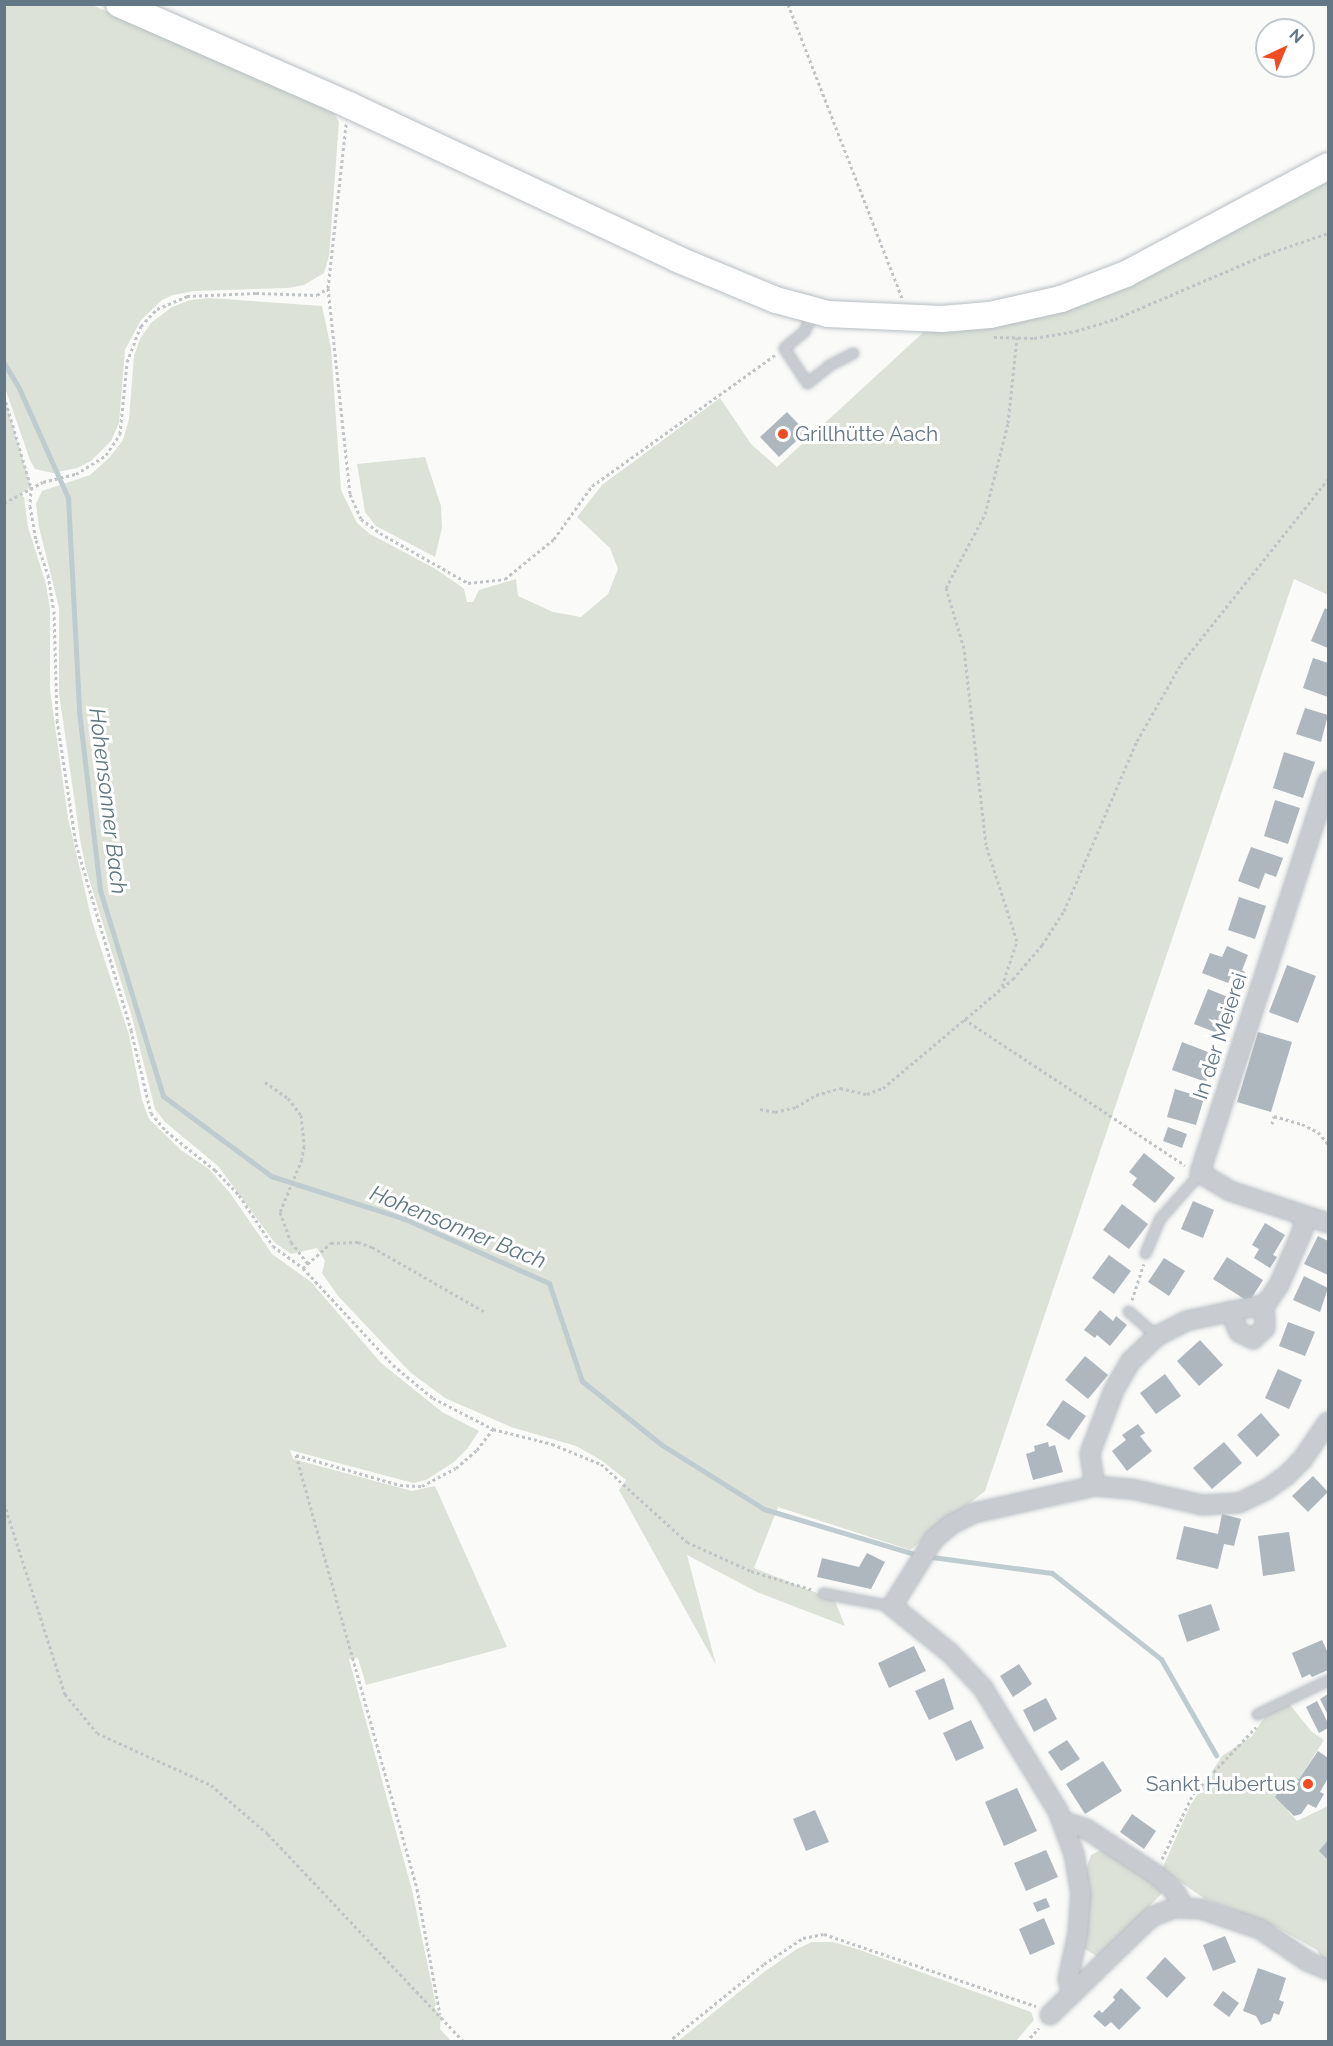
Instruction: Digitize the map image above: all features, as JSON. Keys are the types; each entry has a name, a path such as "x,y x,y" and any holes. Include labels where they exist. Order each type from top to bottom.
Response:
{"main road":[{"path":"119,4 351,106 677,260 753,292 814,312 910,319 990,315 1061,298 1126,274 1329,166"}],"street":[{"name":"In der Meierei","path":"1200,1173 1329,781"},
{"path":"1200,1173 1230,1191 1329,1223"},
{"path":"1095,1486 1090,1453 1105,1413 1131,1360 1157,1336 1186,1321 1266,1304 1275,1293 1302,1232 1305,1216"},
{"path":"1230,1311 1239,1332 1253,1339 1265,1328 1265,1316 1260,1307"},
{"path":"1072,1994 1068,1979 1078,1933 1081,1894 1074,1854 1062,1821 1043,1785 983,1688 950,1653 892,1606 926,1550 952,1524 974,1513 1095,1486 1132,1489 1203,1506 1239,1503 1266,1491 1286,1476 1302,1460 1329,1422"},
{"path":"1062,1821 1086,1828 1155,1874 1173,1889 1184,1907"},
{"path":"1074,1854 1104,1841"},
{"path":"1050,2016 1153,1916 1184,1907 1212,1912 1260,1929 1307,1961 1329,1970"}],"lane":[{"path":"814,312 804,331 784,348 807,383 829,366 853,354"},
{"path":"1145,1253 1160,1218 1200,1173"},
{"path":"1128,1311 1157,1336"},
{"path":"823,1593 892,1606"},
{"path":"1257,1714 1329,1680"}],"path":[{"path":"788,4 910,319"},
{"path":"351,106 345,127 335,240 328,288 350,494 361,519 380,533 468,583 505,579 554,538 592,486 784,348"},
{"path":"4,503 43,482 76,474 106,455 120,434 127,362 141,326 157,309 187,296 256,293 317,295 328,288"},
{"path":"1001,988 1017,941 987,845 964,648 946,588 985,514 1008,423 1017,337"},
{"path":"4,396 31,488 30,506 36,540 48,575 54,611 57,720 76,844 131,1030 151,1113 166,1131 215,1170 240,1195 273,1246 303,1268 393,1365 433,1398 493,1429 552,1444 602,1464 687,1542 751,1571 823,1593"},
{"path":"760,1109 775,1112 796,1107 816,1095 840,1088 867,1094 883,1088 1001,988 1042,945 1064,911 1137,741 1181,664 1329,480"},
{"path":"964,1019 1200,1173"},
{"path":"265,1082 288,1098 301,1115 304,1146 302,1159 280,1212 291,1242 308,1264"},
{"path":"1272,1124 1275,1116 1302,1124 1318,1132 1329,1144"},
{"path":"303,1268 331,1243 358,1242 382,1252 484,1312"},
{"path":"1128,1311 1145,1253"},
{"path":"441,2016 417,1889 296,1455 400,1485 422,1486 456,1468 477,1450 493,1429"},
{"path":"4,1503 65,1694 97,1733 211,1785 268,1834 464,2042"},
{"path":"1155,1874 1193,1794 1256,1728 1257,1714"},
{"path":"669,2042 764,1964 803,1938 824,1934 998,1992 1033,2005 1050,2016"}],"shaded area":[{"path":"4,5 92,5 332,110 339,122 329,256 324,273 304,285 288,288 194,291 173,295 162,300 141,320 125,350 119,423 111,441 91,461 77,468 53,473 35,469 5,388"},
{"path":"1328,182 1328,595 1294,579 985,1491 910,1550 778,1507 754,1568 827,1597 833,1596 845,1626 757,1592 687,1555 716,1665 619,1490 626,1480 601,1460 576,1446 511,1427 445,1398 411,1373 338,1296 322,1273 325,1261 317,1248 291,1254 275,1243 218,1166 165,1122 155,1109 132,1017 86,869 80,839 59,693 59,608 39,527 36,504 42,491 90,475 110,457 123,440 129,419 134,356 140,339 151,323 172,307 190,300 210,298 322,306 331,348 341,490 357,523 370,534 434,568 459,585 464,589 467,602 473,602 479,590 516,579 518,596 553,612 581,617 608,594 618,569 610,548 577,517 602,485 720,398 751,444 777,467 927,329 1035,318 1090,302"},
{"path":"4,396 31,487 19,495 24,497 28,527 46,584 50,609 50,690 68,818 92,921 129,1035 142,1100 149,1119 181,1150 209,1169 230,1193 272,1254 311,1282 381,1363 442,1412 479,1431 467,1449 454,1462 426,1480 413,1483 290,1450 293,1459 412,1491 435,1486 507,1647 366,1685 358,1658 349,1659 412,1890 436,2005 434,2008 441,2016 440,2029 451,2041 5,2041"},
{"path":"425,457 441,506 442,528 435,557 376,526 365,512 357,464"},
{"path":"1287,1701 1311,1731 1324,1740 1299,1779 1295,1778 1286,1790 1281,1788 1275,1797 1286,1805 1297,1821 1328,1806 1328,1967 1317,1950 1274,1926 1205,1899 1162,1869 1190,1806 1222,1756 1252,1736 1266,1715"},
{"path":"1105,1848 1166,1889 1100,1958 1083,1948 1088,1899 1086,1869 1091,1855"},
{"path":"812,1942 833,1942 857,1949 1031,2012 1034,2020 1016,2041 678,2041 764,1972 797,1949"}],"building":[{"name":"Grillhütte Aach","path":"787,412 806,432 779,457 760,437"},
{"path":"1325,608 1328,610 1328,648 1311,641"},
{"path":"1313,658 1328,663 1328,697 1303,688"},
{"path":"1305,708 1328,715 1321,742 1296,734"},
{"path":"1284,752 1315,762 1303,798 1273,788"},
{"path":"1275,800 1300,808 1288,844 1264,836"},
{"path":"1251,847 1283,858 1276,877 1265,873 1259,889 1238,881"},
{"path":"1239,897 1266,906 1255,939 1228,930"},
{"path":"1227,946 1248,955 1242,970 1245,972 1242,981 1231,976 1228,983 1202,973 1210,953 1222,957"},
{"path":"1287,965 1316,976 1298,1023 1269,1012"},
{"path":"1208,989 1238,1001 1225,1036 1194,1024"},
{"path":"1258,1032 1292,1042 1271,1112 1237,1102"},
{"path":"1182,1042 1216,1055 1206,1082 1172,1070"},
{"path":"1175,1089 1204,1098 1196,1125 1167,1117"},
{"path":"1168,1127 1187,1134 1182,1148 1163,1141"},
{"path":"1144,1153 1175,1178 1155,1203 1132,1185 1137,1178 1129,1172"},
{"path":"1193,1201 1214,1210 1203,1238 1181,1229"},
{"path":"1122,1204 1148,1224 1129,1249 1103,1230"},
{"path":"1265,1223 1285,1235 1273,1255 1277,1257 1270,1268 1254,1258 1259,1249 1252,1245"},
{"path":"1318,1236 1328,1241 1328,1275 1304,1264"},
{"path":"1109,1255 1131,1271 1114,1294 1092,1278"},
{"path":"1227,1257 1263,1280 1249,1302 1213,1279"},
{"path":"1164,1258 1185,1271 1169,1296 1148,1282"},
{"path":"1304,1276 1328,1288 1320,1312 1293,1300"},
{"path":"1100,1310 1113,1321 1116,1316 1127,1325 1110,1346 1097,1335 1095,1338 1084,1330"},
{"path":"1288,1322 1315,1332 1305,1356 1279,1346"},
{"path":"1200,1340 1223,1365 1199,1386 1177,1361"},
{"path":"1085,1356 1108,1375 1088,1399 1065,1380"},
{"path":"1278,1369 1302,1380 1289,1409 1265,1398"},
{"path":"1165,1374 1181,1396 1156,1414 1140,1393"},
{"path":"1063,1400 1086,1416 1069,1440 1046,1425"},
{"path":"1261,1413 1280,1435 1257,1457 1237,1435"},
{"path":"1138,1424 1145,1433 1140,1436 1152,1451 1127,1471 1112,1451 1126,1440 1122,1435"},
{"path":"1048,1442 1049,1447 1055,1445 1063,1472 1033,1480 1026,1454 1035,1451 1034,1446"},
{"path":"1224,1442 1242,1463 1212,1489 1193,1468"},
{"path":"1313,1476 1328,1492 1308,1512 1292,1496"},
{"path":"1222,1514 1241,1519 1234,1546 1224,1544 1218,1569 1176,1559 1184,1526 1218,1534"},
{"path":"1289,1532 1295,1571 1263,1576 1258,1536"},
{"path":"867,1553 885,1562 871,1589 817,1577 822,1558 859,1567"},
{"path":"1211,1604 1220,1630 1187,1642 1178,1615"},
{"path":"1322,1640 1328,1653 1328,1670 1312,1677 1310,1674 1302,1678 1292,1653"},
{"path":"914,1646 926,1671 889,1688 878,1663"},
{"path":"1019,1664 1032,1684 1013,1697 1000,1676"},
{"path":"944,1678 954,1709 929,1720 915,1691"},
{"path":"1328,1694 1328,1715 1320,1699"},
{"path":"1046,1698 1057,1719 1034,1732 1023,1710"},
{"path":"1317,1701 1328,1723 1328,1728 1319,1733 1306,1707"},
{"path":"971,1720 984,1748 956,1761 943,1733"},
{"path":"1067,1740 1080,1759 1061,1771 1048,1752"},
{"name":"Sankt Hubertus","path":"1318,1751 1328,1758 1328,1778 1320,1792 1324,1794 1316,1808 1308,1804 1301,1814 1294,1816 1275,1797 1281,1788 1286,1790 1295,1778 1299,1779"},
{"path":"1103,1761 1122,1791 1085,1814 1066,1784"},
{"path":"1017,1788 1037,1831 1004,1846 985,1802"},
{"path":"815,1810 829,1842 806,1851 793,1819"},
{"path":"1132,1814 1156,1831 1144,1849 1120,1832"},
{"path":"1328,1840 1328,1860 1319,1851"},
{"path":"1046,1850 1058,1877 1026,1891 1014,1863"},
{"path":"1046,1898 1050,1907 1037,1912 1033,1903"},
{"path":"1044,1918 1055,1944 1030,1955 1019,1929"},
{"path":"1225,1936 1236,1962 1213,1971 1203,1945"},
{"path":"1165,1957 1186,1978 1167,1998 1146,1978"},
{"path":"1258,1968 1286,1978 1279,2000 1284,2002 1279,2015 1274,2013 1271,2021 1261,2025 1256,2016 1243,2011"},
{"path":"1121,1988 1141,2008 1119,2030 1111,2022 1105,2027 1093,2016 1099,2010 1102,2013 1115,2000 1113,1997"},
{"path":"1223,1991 1239,2003 1229,2017 1213,2005"}],"waterway":[{"name":"Hohensonner Bach","path":"4,363 18,386 68,498 79,711 100,890 163,1096 271,1176 405,1219 549,1283 582,1381 662,1445 764,1509 917,1555 1052,1573 1161,1659 1216,1755"}],"place":[{"name":"Grillhütte Aach","path":"783,434"},
{"name":"Sankt Hubertus","path":"1308,1784"}]}
